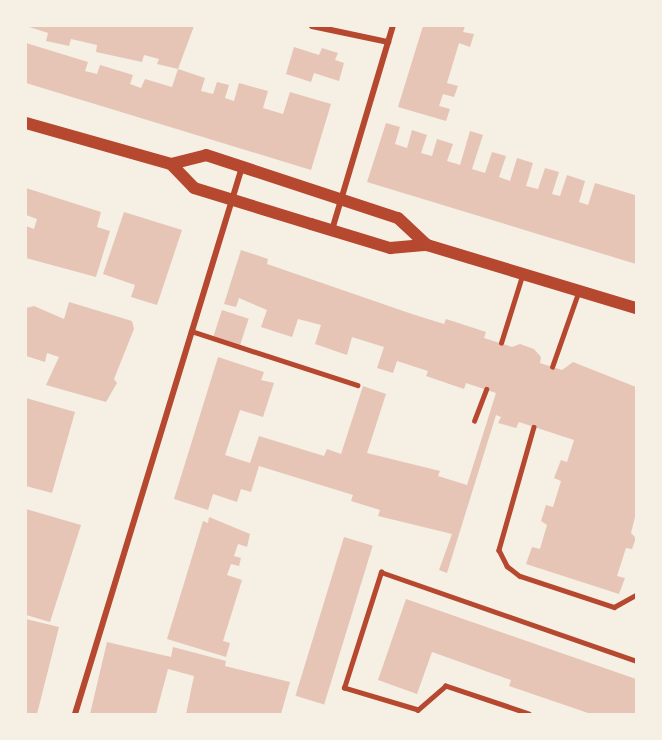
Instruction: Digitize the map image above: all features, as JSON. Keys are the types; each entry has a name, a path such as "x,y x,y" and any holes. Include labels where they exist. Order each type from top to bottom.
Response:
{"main road":[{"path":"26,123 171,164 206,155 398,218 428,244 636,308"},
{"path":"171,164 194,188 232,200 390,248 428,244"}],"street":[{"path":"312,26 388,42"},
{"path":"332,230 393,26"},
{"path":"75,714 242,167"}],"lane":[{"path":"501,343 523,274"},
{"path":"552,367 580,290"},
{"path":"191,332 357,385"},
{"path":"474,421 486,389"},
{"path":"534,427 499,550 507,566 520,576 615,607 636,595"},
{"path":"529,714 446,686 418,710 344,688 381,572 636,661"}],"building":[{"path":"26,26 194,26 178,69 157,64 159,59 144,55 142,62 96,52 97,45 71,39 69,46 46,41 48,33"},
{"path":"423,26 465,26 463,32 474,34 470,47 459,43 447,83 458,86 454,97 443,94 439,106 450,109 446,121 398,107"},
{"path":"26,43 88,62 85,71 97,74 100,65 133,75 130,84 141,88 145,79 172,87 178,69 205,78 201,91 213,94 217,82 229,85 225,98 234,101 239,83 268,91 263,108 283,114 290,92 331,104 311,170 26,83"},
{"path":"294,47 319,55 322,48 338,53 335,60 344,63 339,81 314,73 311,82 286,74"},
{"path":"386,123 400,127 395,144 407,148 412,130 427,135 421,153 432,156 437,139 453,144 447,161 460,165 470,131 483,135 472,169 485,173 492,152 506,156 499,177 510,181 517,158 533,163 526,186 538,189 545,168 559,172 552,194 560,196 567,175 585,181 579,202 588,205 595,183 635,195 636,264 367,182"},
{"path":"26,188 101,212 97,227 110,231 96,277 26,258 26,226 34,229 37,219 26,215"},
{"path":"124,212 182,230 157,305 131,297 135,285 103,274"},
{"path":"241,250 268,259 267,264 412,314 444,324 446,319 486,332 484,338 512,347 520,344 534,349 541,357 540,363 562,370 573,362 636,387 636,513 631,533 636,538 632,549 626,548 617,576 625,578 619,594 526,564 532,547 540,549 547,525 541,521 546,505 553,507 561,481 554,478 561,460 567,462 574,440 519,422 516,428 498,423 501,417 496,415 447,573 439,570 452,534 378,516 380,510 351,501 353,495 259,466 251,492 241,489 237,502 213,494 208,510 174,499 218,357 264,372 261,380 274,383 263,417 240,410 225,455 250,463 259,436 324,456 327,449 341,454 363,386 386,394 367,453 440,471 438,476 467,485 496,393 466,383 464,389 426,376 428,371 397,361 393,373 377,368 384,347 352,337 347,355 315,344 321,325 298,319 292,337 261,327 267,310 239,298 236,307 224,304"},
{"path":"69,302 132,321 134,329 114,379 117,383 106,402 46,385 59,357 47,353 45,362 26,356 26,308 34,306 64,319"},
{"path":"222,310 249,319 240,346 213,338"},
{"path":"26,398 75,412 52,493 26,486"},
{"path":"26,509 81,525 50,622 26,615"},
{"path":"209,517 250,534 247,547 238,544 234,556 241,558 239,566 231,564 227,575 242,580 223,641 230,643 226,657 167,639 203,521 208,523"},
{"path":"344,537 373,546 324,705 295,696"},
{"path":"406,599 636,679 636,714 591,714 509,686 511,680 432,652 417,694 378,680"},
{"path":"26,619 59,627 37,714 26,714"},
{"path":"107,642 171,657 173,647 226,661 225,666 290,682 281,714 186,714 194,676 168,669 156,714 90,714"}]}
